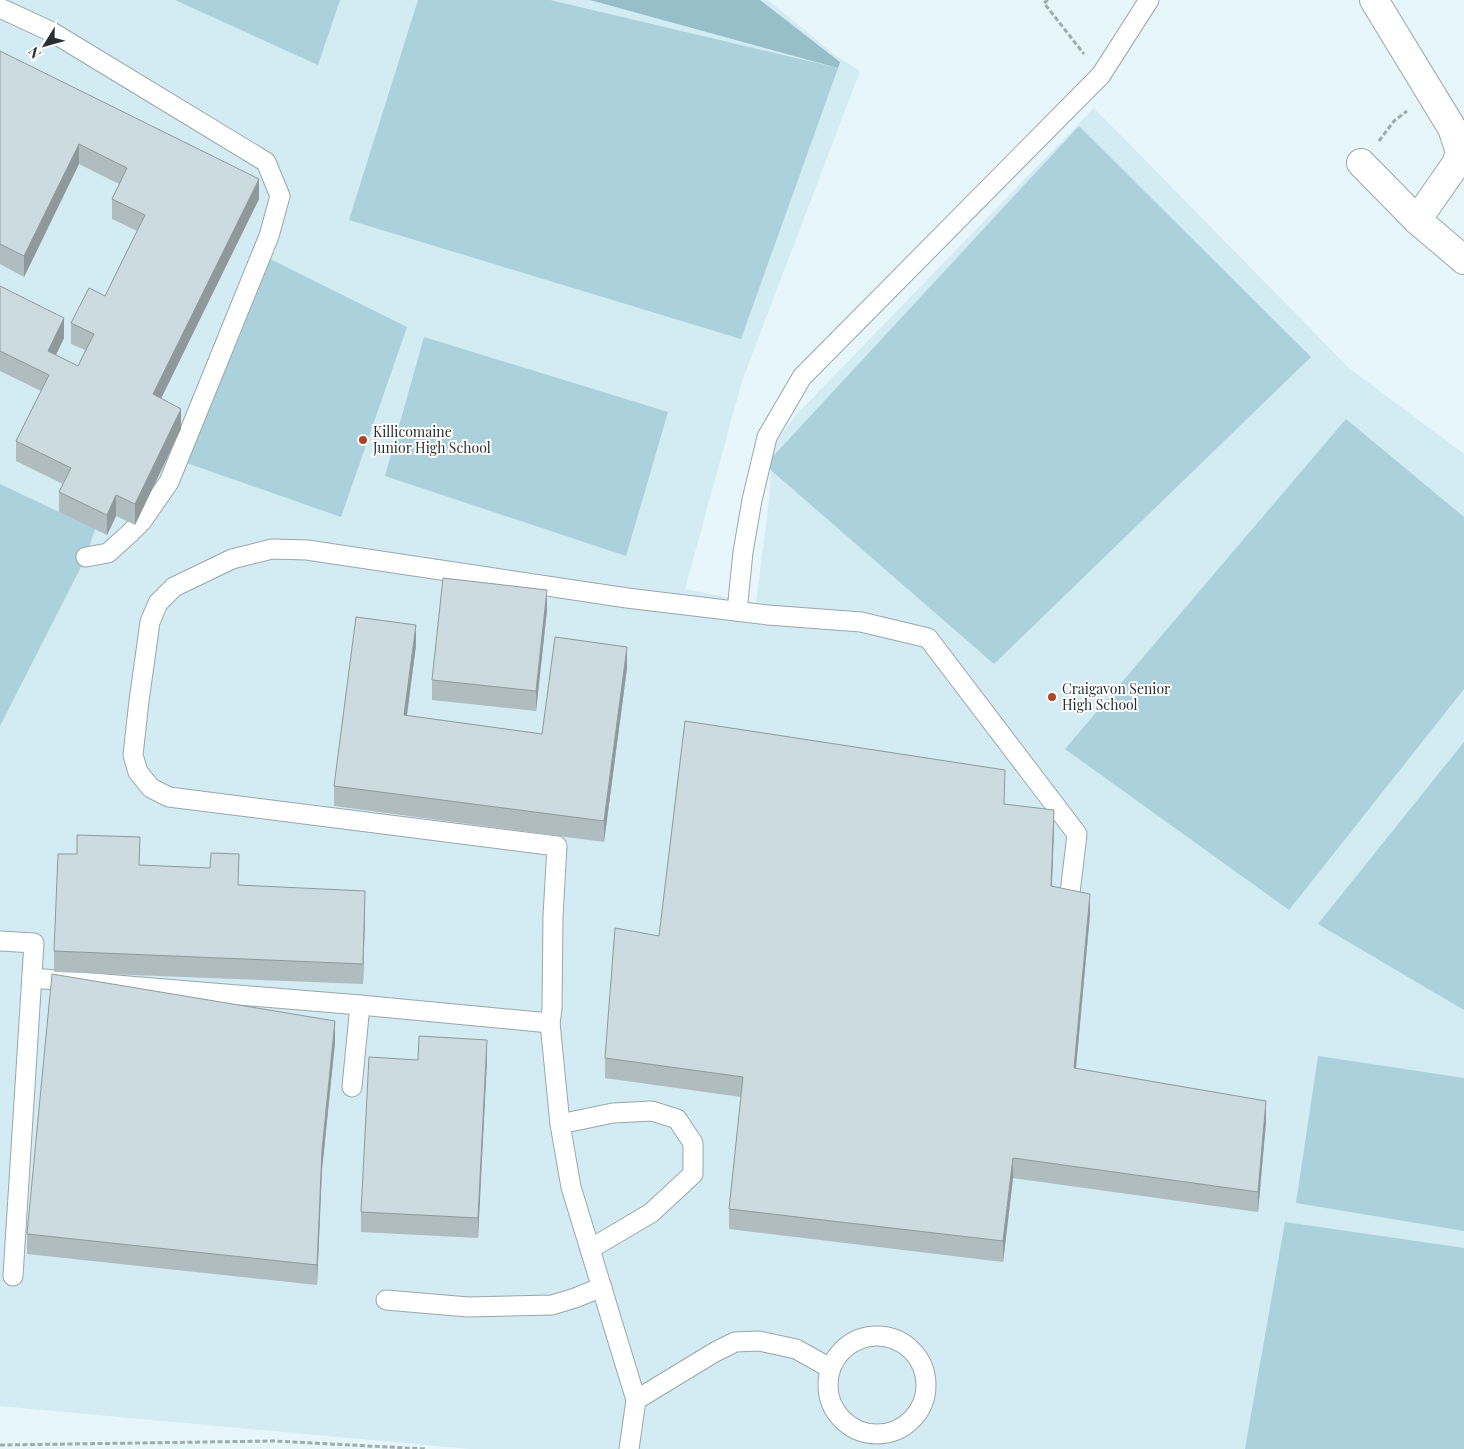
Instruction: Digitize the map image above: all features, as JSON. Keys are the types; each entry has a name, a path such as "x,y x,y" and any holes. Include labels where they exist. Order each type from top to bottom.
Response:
{"street":[{"path":"1374,0 1452,128 1460,152 1456,164 1417,220"},
{"path":"1361,163 1417,220 1464,260"}],"lane":[{"path":"737,611 742,552 767,437 802,377 1101,75 1149,0"},
{"path":"0,8 52,32 266,162 280,196 269,236 169,482 142,521 108,553 86,557"},
{"path":"628,1449 636,1400 571,1187 560,1124 550,1023 557,846 170,797 151,788 138,772 133,755 150,622 158,603 174,586 232,559 272,549 308,550 627,598 737,611 860,622 928,638 1077,834 1070,893"},
{"path":"0,941 34,943 13,1276"},
{"path":"32,978 550,1023"},
{"path":"352,1087 360,1005"},
{"path":"560,1124 614,1113 652,1111 677,1119 693,1142 693,1174 651,1213 590,1249"},
{"path":"386,1300 468,1307 543,1306 576,1298 602,1286"},
{"path":"881,1335 897,1339 910,1348 920,1361 926,1376 926,1393 921,1408 911,1422 897,1430 881,1435 864,1433 849,1426 837,1415 829,1400 827,1384 830,1368 838,1353 850,1343 865,1336 881,1335"},
{"path":"636,1400 735,1342 759,1341 796,1349 830,1368"}],"path":[{"path":"1048,0 1044,3 1101,75"},
{"path":"1361,163 1394,121 1430,93"},
{"path":"0,1445 275,1441 426,1449"}],"shaded area":[{"path":"0,0 768,0 836,56 860,71 742,381 685,589 756,603 770,493 772,448 795,416 1094,108 1349,368 1464,454 1464,1449 469,1449 0,1406"},
{"path":"175,0 340,0 318,65"},
{"path":"418,0 550,0 838,68 741,339 349,220"},
{"path":"590,0 760,0 840,62 838,68"},
{"path":"1079,126 1311,357 994,664 765,465"},
{"path":"262,255 407,327 341,517 178,460"},
{"path":"424,337 668,412 626,556 385,476"},
{"path":"1346,419 1464,517 1464,689 1289,910 1065,749"},
{"path":"0,484 95,529 86,557 0,726"},
{"path":"1464,742 1464,1010 1318,924"},
{"path":"1318,1056 1464,1078 1464,1231 1296,1203"},
{"path":"1285,1222 1464,1248 1464,1449 1245,1449"}],"building":[{"path":"0,51 259,179 153,394 181,409 135,504 116,495 107,515 59,492 71,468 16,441 49,375 0,351 0,286 64,318 48,351 78,366 94,334 71,323 89,288 105,296 145,215 112,199 127,168 79,144 24,256 0,244"},
{"path":"443,578 547,590 536,691 432,680"},
{"path":"356,617 416,625 404,715 542,734 555,637 627,647 604,821 334,786"},
{"path":"685,721 1005,770 1004,804 1054,810 1051,886 1090,894 1074,1068 1266,1101 1258,1192 1013,1158 1003,1241 729,1209 743,1077 605,1058 615,928 659,936"},
{"path":"77,835 140,837 139,865 210,868 211,853 239,854 238,885 365,891 363,964 54,951 58,854 77,854"},
{"path":"52,974 335,1021 322,1150 317,1265 27,1234"},
{"path":"419,1036 487,1040 478,1218 361,1212 369,1057 418,1060"}],"place":[{"name":"Killicomaine Junior High School","path":"363,440"},
{"name":"Craigavon Senior High School","path":"1052,697"}]}
